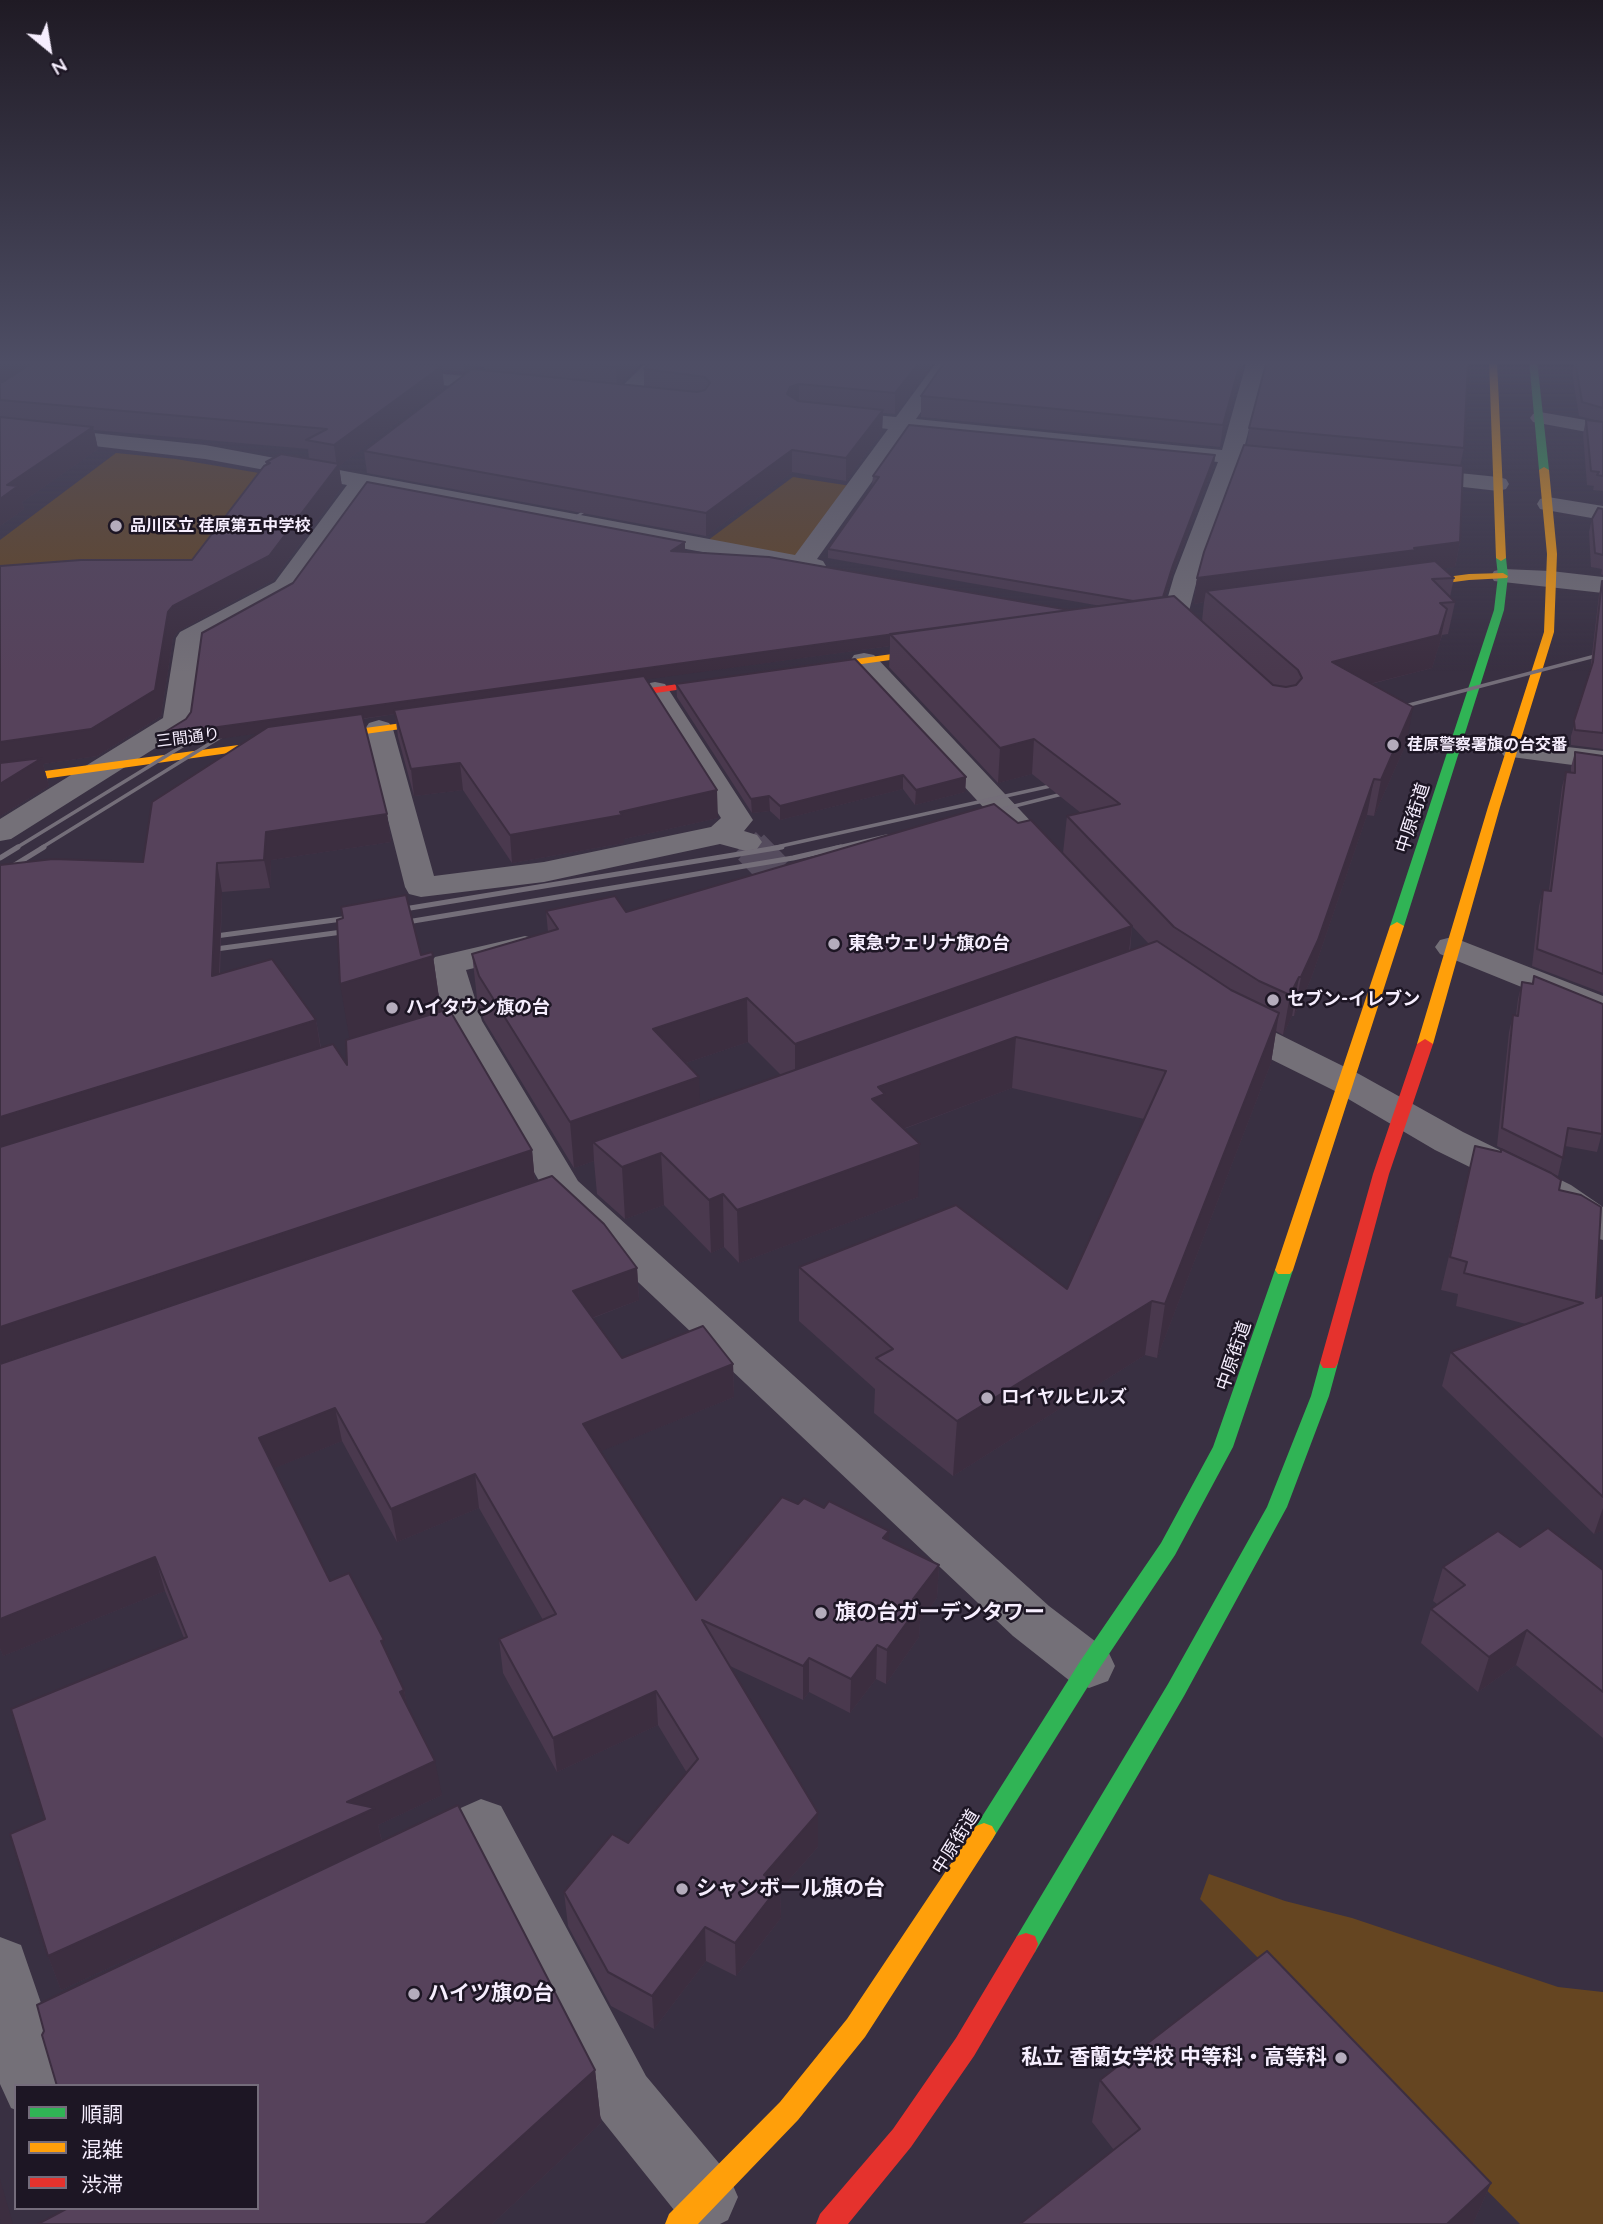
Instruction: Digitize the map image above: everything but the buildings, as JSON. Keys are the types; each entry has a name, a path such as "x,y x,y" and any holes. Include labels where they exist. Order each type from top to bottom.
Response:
{"main road":[{"name":"中原街道","path":"692,2211 789,2111 856,2028 937,1908 1089,1666 1168,1549 1223,1447 1346,1082 1499,610 1503,576 1496,464"},
{"path":"847,2217 965,2047 1176,1690 1277,1507 1320,1396 1381,1174 1403,1115 1549,632 1551,578 1544,464"},
{"path":"1389,588 1503,576"},
{"path":"1168,618 1202,614"},
{"path":"786,672 960,647"},
{"path":"586,700 747,677"},
{"name":"三間通り","path":"0,781 462,718"}],"street":[{"path":"282,464 355,474 842,571"},
{"path":"801,564 874,464"},
{"path":"1223,660 1168,618 1228,464"},
{"path":"1305,464 1317,465"},
{"path":"0,832 177,722 189,638 284,587 355,474"},
{"path":"1394,474 1497,484"},
{"path":"1548,505 1603,513"},
{"path":"1503,576 1551,578 1603,585"},
{"path":"864,661 1061,873"},
{"path":"379,729 421,887 544,872 734,838 737,820 655,690"},
{"path":"1514,750 1603,760"},
{"path":"567,937 447,964 450,1025 563,1189 1031,1621 1089,1666"},
{"path":"1452,947 1603,1009"},
{"path":"1207,1009 1238,1030 1346,1082 1403,1115 1556,1194 1603,1227"},
{"path":"525,1202 603,1175"},
{"path":"369,1877 481,1824 624,2098 692,2211"},
{"path":"0,1965 18,2061 134,1990"}],"shaded area":[{"name":"品川区立 荏原第五中学校","path":"102,464 204,464 259,473 181,576 0,569 0,540"},
{"path":"793,477 851,486 797,558 707,541"},
{"path":"1209,1874 1285,1901 1352,1918 1558,1987 1603,1992 1603,2224 1520,2224 1200,1899"}],"tunnel":[{"path":"746,842 751,847"},
{"path":"751,847 781,878"}],"railway":[{"path":"553,531 598,503"},
{"path":"1390,710 1603,654"},
{"path":"41,848 235,728"},
{"path":"16,848 202,734"},
{"path":"772,848 1055,785"},
{"path":"983,814 1078,790"},
{"path":"834,848 887,836"},
{"path":"0,858 18,847"},
{"path":"0,874 44,847"},
{"path":"392,911 782,847"},
{"path":"395,924 793,858 841,847"},
{"path":"201,938 357,917"},
{"path":"201,951 357,930"}],"traffic: fast":[{"path":"1543,464 1544,470"},
{"path":"1397,926 1499,610 1503,576 1501,558"},
{"path":"984,1833 1089,1666 1168,1549 1223,1447 1284,1270"},
{"path":"1026,1944 1176,1690 1277,1507 1320,1396 1329,1363"}],"traffic: slow":[{"path":"1497,464 1501,558"},
{"path":"1425,1044 1494,807 1549,632 1552,554 1544,470"},
{"path":"1401,586 1469,577 1503,576"},
{"path":"805,669 943,650"},
{"path":"0,781 447,720"},
{"path":"1284,1270 1397,926"},
{"path":"679,2224 789,2111 856,2028 984,1833"}],"traffic: jam":[{"path":"600,698 728,680"},
{"path":"1329,1363 1381,1174 1425,1044"},
{"path":"830,2224 902,2138 965,2047 1026,1944"}],"place":[{"name":"品川区立 荏原第五中学校","path":"116,526"},
{"name":"荏原警察署旗の台交番","path":"1393,745"},
{"name":"東急ウェリナ旗の台","path":"834,944"},
{"name":"セブン-イレブン","path":"1273,1000"},
{"name":"ハイタウン旗の台","path":"392,1008"},
{"name":"ロイヤルヒルズ","path":"987,1398"},
{"name":"旗の台ガーデンタワー","path":"821,1613"},
{"name":"シャンボール旗の台","path":"682,1889"},
{"name":"ハイツ旗の台","path":"414,1994"},
{"name":"私立 香蘭女学校 中等科・高等科","path":"1341,2058"}]}
